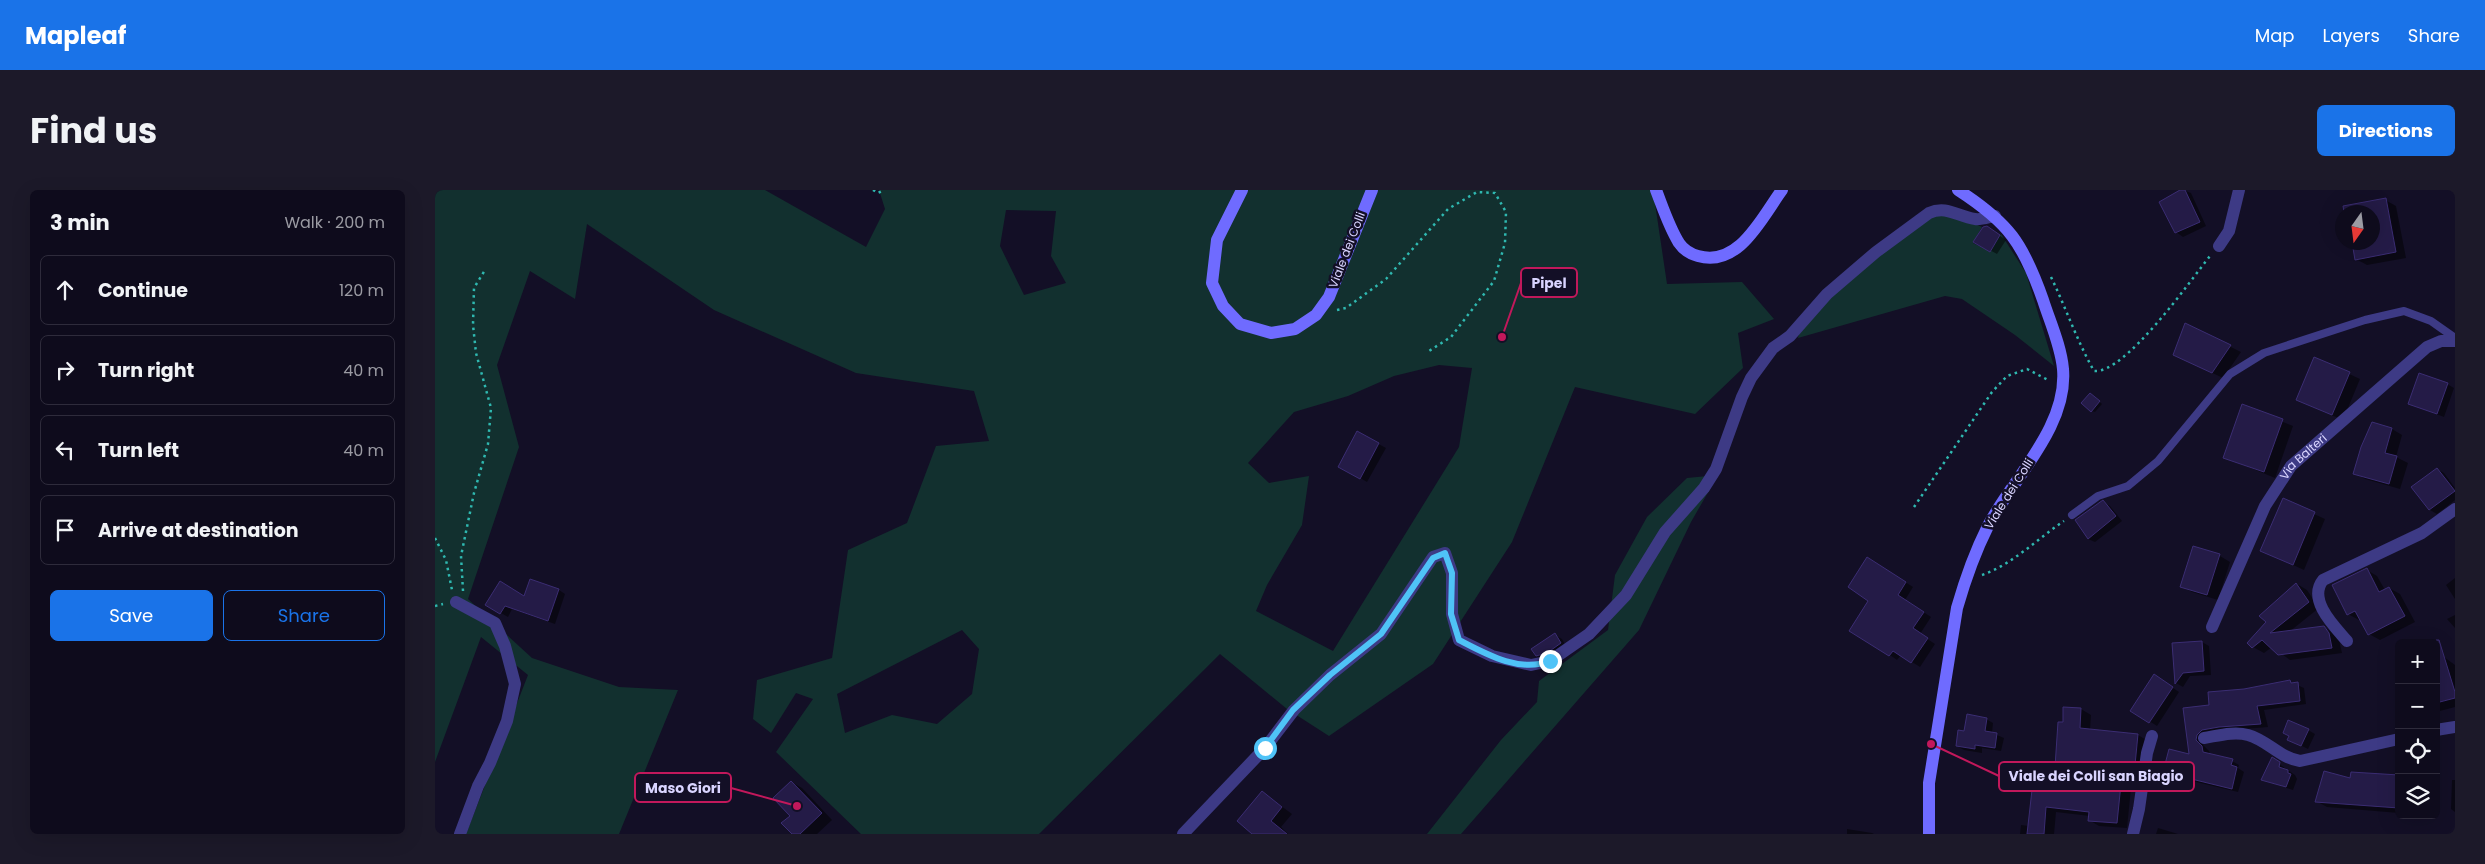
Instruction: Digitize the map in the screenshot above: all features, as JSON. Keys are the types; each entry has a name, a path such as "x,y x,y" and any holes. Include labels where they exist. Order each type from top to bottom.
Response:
{"main road":[{"name":"Viale dei Colli","path":"1241,190 1217,240 1212,283 1223,306 1240,324 1271,333 1295,329 1316,315 1329,297 1360,215 1372,190"},
{"path":"1656,190 1680,245 1692,254 1705,258 1720,258 1734,252 1744,242 1783,190"},
{"name":"Viale dei Colli","path":"1929,834 1929,783 1957,608 1964,582 1988,526 2056,419 2062,393 2063,369 2031,266 2013,235 1995,216 1957,190"}],"street":[{"path":"2219,246 2229,231 2239,190"},
{"path":"1183,834 1265,748 1293,710 1330,675 1381,634 1433,558 1445,553 1452,573 1451,614 1459,640 1485,654 1509,662 1540,665 1550,661 1589,634 1626,595 1665,532 1704,488 1716,468 1745,390 1773,348 1791,336 1827,294 1877,252 1929,213 1937,209 1948,210 1976,220 1995,216"},
{"name":"Via Balteri","path":"2212,626 2265,506 2291,466 2427,347 2441,341 2455,340"},
{"path":"2347,641 2322,608 2318,596 2319,586 2323,580 2422,533 2455,509"},
{"path":"459,834 477,786 490,763 507,721 515,684 505,646 495,623 460,604"},
{"path":"2440,729 2455,726"},
{"path":"2204,738 2237,734 2248,735 2289,759 2301,761 2395,740"},
{"path":"2133,834 2139,809 2147,753 2152,736"}],"lane":[{"path":"2072,515 2097,496 2128,486 2158,461 2230,374 2264,353 2365,320 2405,311 2431,321 2455,340"}],"path":[{"path":"873,190 878,194 884,190"},
{"path":"1316,315 1346,308 1386,279 1448,209 1477,192 1495,193 1506,212 1505,243 1495,281 1451,337 1429,351"},
{"path":"2049,273 2082,349 2094,371 2102,372 2127,356 2219,246"},
{"path":"460,604 461,556 474,493 488,444 491,408 476,353 473,325 474,288 485,270"},
{"path":"1914,507 1992,392 2007,376 2027,369 2048,380 2062,393"},
{"path":"1964,582 2002,568 2033,542 2072,515"},
{"path":"435,538 446,560 460,604"}],"green space":[{"path":"435,190 765,190 866,247 885,209 879,190 1653,190 1667,284 1742,282 1774,319 1738,333 1743,368 1695,414 1575,387 1512,542 1433,664 1329,736 1287,709 1220,654 1039,834 861,834 776,752 813,699 796,693 771,733 753,719 757,680 832,658 848,550 907,523 936,446 989,441 974,391 856,373 714,310 587,224 575,299 530,271 497,365 519,447 468,599 532,658 619,687 678,690 619,834 466,834 528,675 481,637 435,762","holes":["1006,210 1056,211 1051,256 1066,283 1024,295 1000,246","1439,365 1472,368 1459,447 1333,651 1256,611 1267,585 1302,525 1309,476 1269,483 1248,463 1294,412 1348,396 1394,376","962,630 979,649 972,694 937,724 892,715 845,733 837,694"]},
{"path":"1936,213 1964,219 1982,227 1973,243 1990,251 2001,234 2026,273 2054,366 2015,335 1962,299 1945,296 1798,338 1804,325 1836,291"},
{"path":"1718,475 1691,522 1639,630 1461,834 1427,834 1501,740 1537,702 1539,681 1608,630 1615,575 1647,517 1687,478"}],"building":[{"path":"2180,190 2185,190 2200,222 2175,233 2159,202"},
{"path":"2386,198 2396,252 2355,260 2353,250 2380,250 2380,205 2348,205"},
{"path":"1987,226 2000,235 1990,252 1973,242 1983,227"},
{"path":"2185,323 2231,345 2212,373 2173,355"},
{"path":"2314,357 2350,372 2332,415 2296,400"},
{"path":"2419,373 2448,383 2437,414 2408,404"},
{"path":"2090,393 2100,401 2091,412 2081,403"},
{"path":"2242,404 2283,419 2264,472 2223,458"},
{"path":"2372,422 2392,428 2385,453 2397,456 2389,484 2353,474 2361,447"},
{"path":"1357,431 1379,443 1360,479 1338,467"},
{"path":"2437,468 2455,491 2429,510 2411,487"},
{"path":"2283,498 2315,512 2293,565 2260,551"},
{"path":"2103,500 2116,516 2088,539 2075,520"},
{"path":"2193,546 2220,554 2207,595 2180,587"},
{"path":"1867,557 1906,582 1898,595 1924,612 1913,628 1928,638 1911,663 1893,651 1889,656 1849,631 1868,601 1848,587"},
{"path":"2367,568 2379,592 2389,587 2405,616 2368,635 2355,611 2347,615 2332,585"},
{"path":"530,579 559,589 548,621 505,606 500,614 485,605 500,581 524,596"},
{"path":"2296,583 2309,602 2270,633 2324,626 2329,633 2332,648 2278,655 2262,640 2252,648 2247,643 2266,622 2259,616"},
{"path":"1555,633 1561,643 1547,653 1536,656 1531,649"},
{"path":"2202,641 2204,671 2183,673 2175,684 2172,643"},
{"path":"2440,643 2455,692 2455,698 2440,702"},
{"path":"2154,674 2173,687 2149,723 2130,711"},
{"path":"2290,680 2291,683 2298,682 2300,701 2257,706 2261,724 2219,727 2202,730 2197,735 2196,740 2202,746 2203,752 2233,759 2231,765 2237,767 2232,789 2163,772 2169,749 2189,754 2183,708 2209,705 2208,692 2244,689"},
{"path":"2063,707 2081,708 2080,728 2138,734 2135,765 2123,764 2117,823 2088,821 2089,812 2046,807 2044,834 2027,834 2032,790 2038,790 2041,765 2055,767 2058,722 2063,722"},
{"path":"1967,714 1987,718 1985,731 1997,733 1995,748 1975,745 1975,749 1956,746 1958,730 1964,731"},
{"path":"2288,720 2309,729 2301,746 2287,740 2289,736 2283,733"},
{"path":"2272,757 2280,762 2279,767 2288,770 2288,773 2291,774 2286,787 2261,780"},
{"path":"2324,771 2350,778 2351,772 2395,775 2395,808 2315,802"},
{"path":"791,781 822,813 800,834 792,834 781,823 790,816 773,798"},
{"path":"1262,791 1282,807 1271,821 1287,834 1252,834 1237,821"}],"place":[{"name":"Pipel","path":"1502,337"},
{"name":"Viale dei Colli san Biagio","path":"1931,744"},
{"name":"Maso Giori","path":"797,806"}],"route":[{"path":"1265,748 1293,710 1330,675 1381,634 1433,558 1445,553 1452,573 1451,614 1459,640 1509,662 1531,666 1550,661"}]}
